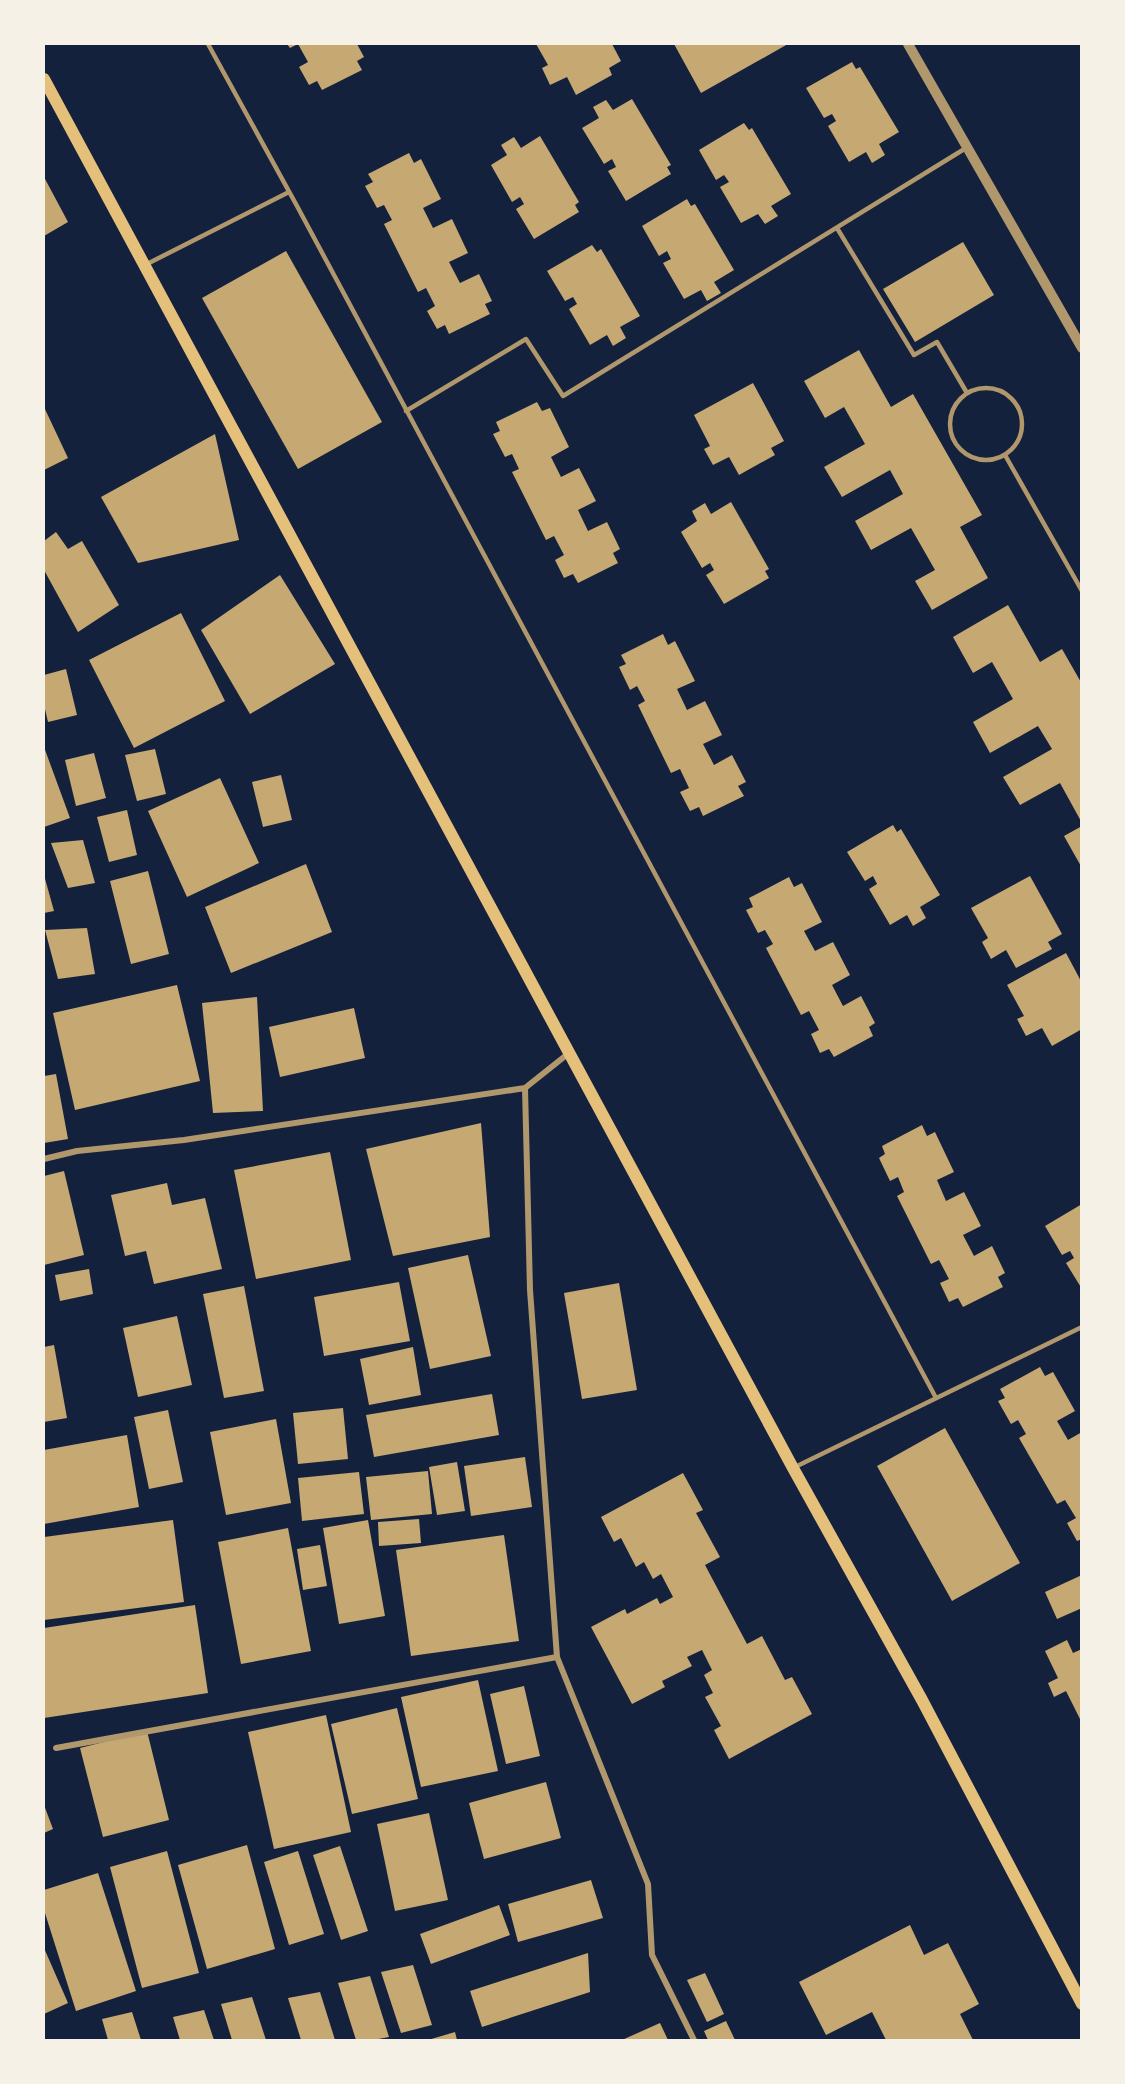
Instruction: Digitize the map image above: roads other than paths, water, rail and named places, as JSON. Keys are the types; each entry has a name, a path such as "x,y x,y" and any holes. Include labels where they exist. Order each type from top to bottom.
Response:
{"main road":[{"path":"44,79 793,1468 922,1700 1082,2004"}],"street":[{"path":"908,44 1082,348"},
{"path":"44,1159 77,1151 184,1140 525,1088 569,1053"},
{"path":"525,1088 530,1290 557,1656 648,1884 652,1955 694,2040"},
{"path":"56,1748 557,1656"}],"lane":[{"path":"208,44 936,1398"},
{"path":"406,411 526,339 563,396 968,147"},
{"path":"144,266 289,192"},
{"path":"837,228 914,355 937,342 967,393"},
{"path":"976,389 998,390 1016,405 1022,426 1014,447 1005,455 995,459 973,458 956,444 951,433 952,411 957,402 967,393 976,389"},
{"path":"1005,455 1082,591"},
{"path":"793,1468 1082,1327"}]}
